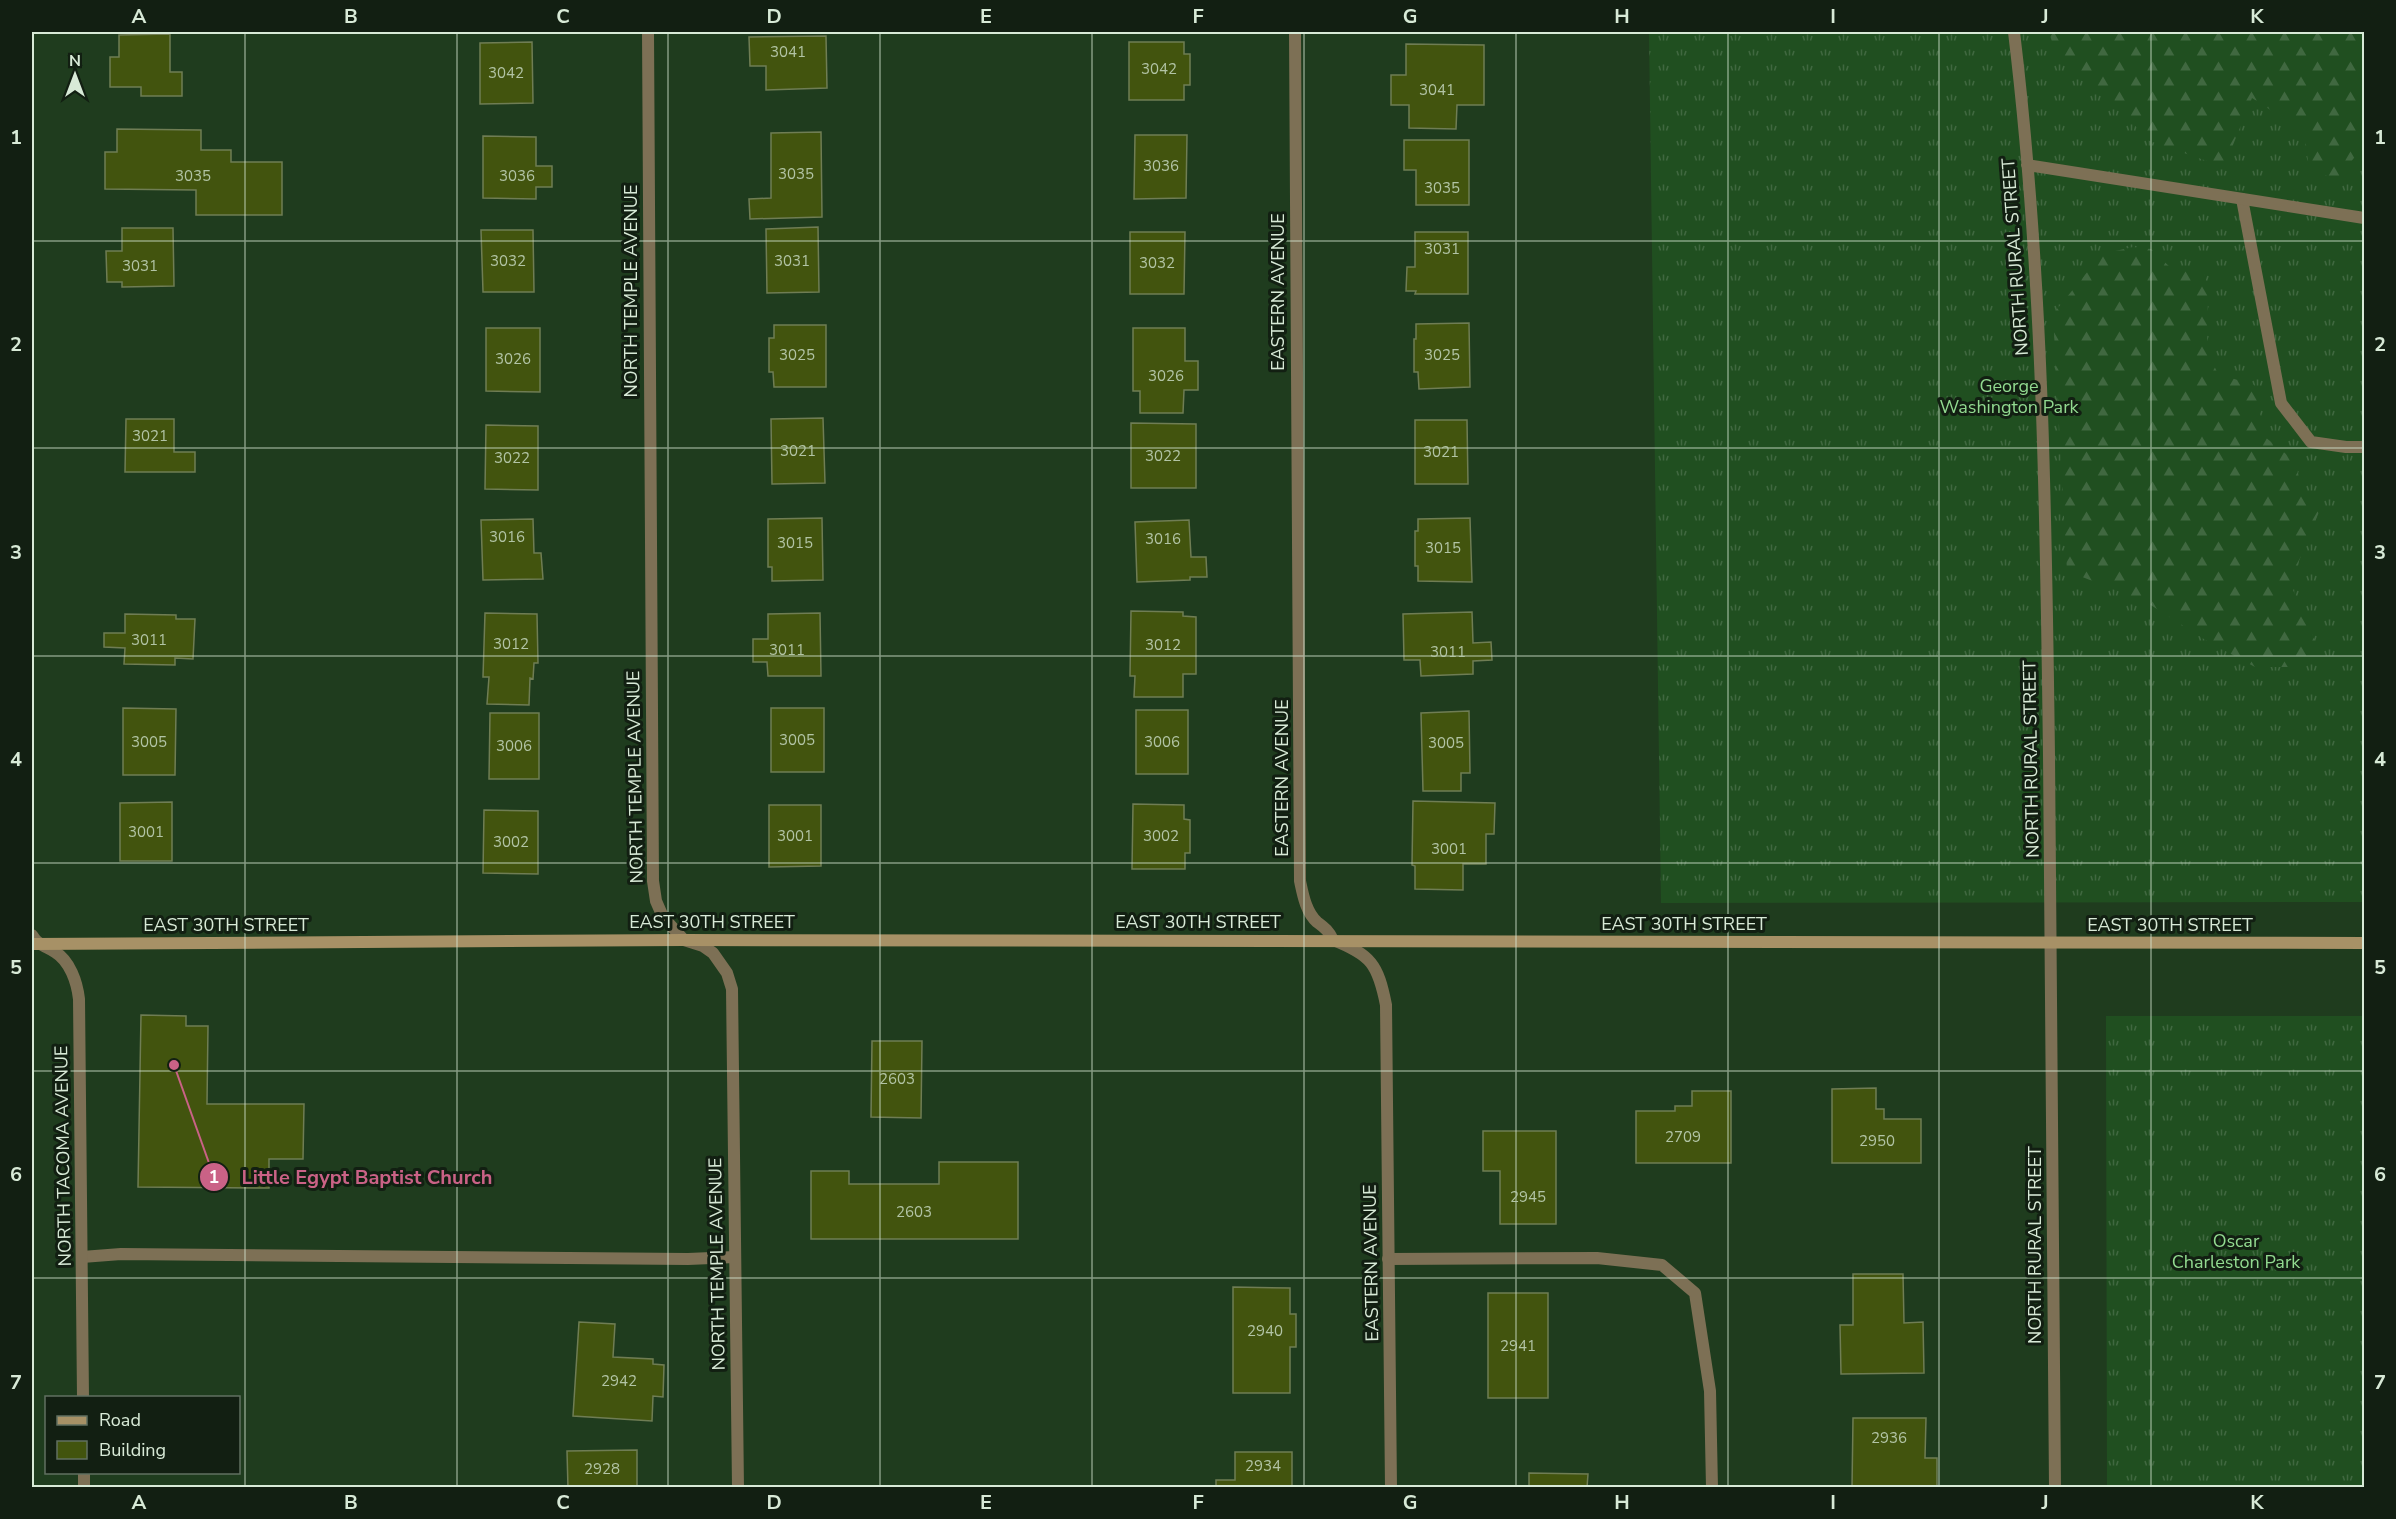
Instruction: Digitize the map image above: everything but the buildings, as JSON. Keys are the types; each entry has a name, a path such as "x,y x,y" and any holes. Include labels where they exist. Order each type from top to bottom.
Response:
{"main road":[{"name":"EAST 30TH STREET","path":"34,941 1333,940 2051,944 2364,943"}],"street":[{"name":"NORTH TEMPLE AVENUE","path":"648,32 653,881 656,902 663,917 684,940 703,946 713,953 727,973 732,988 738,1488"},
{"name":"EASTERN AVENUE","path":"1294,32 1300,881 1309,910 1316,921 1328,930 1333,940 1358,950 1366,956 1379,979 1386,1005 1391,1488"},
{"name":"NORTH RURAL STREET","path":"2014,32 2036,259 2044,416 2055,1488"},
{"path":"2027,165 2364,218"},
{"path":"2242,199 2281,403 2311,442 2364,447"},
{"name":"NORTH TACOMA AVENUE","path":"34,941 65,960 76,982 79,999 83,1396"},
{"path":"82,1257 121,1254 688,1259 735,1257"},
{"path":"1388,1259 1597,1258 1662,1265 1695,1293 1710,1391 1712,1488"}],"green space":[{"name":"George Washington Park","path":"1649,32 2364,32 2364,902 1661,903"},
{"path":"2049,32 2364,32 2364,145 2336,181 2309,166 2303,131 2252,98 2224,167 2147,140 2109,94 2058,61"},
{"path":"2133,247 2151,249 2173,270 2204,271 2208,293 2207,351 2218,374 2254,385 2265,437 2296,462 2301,489 2321,507 2299,561 2293,590 2317,645 2304,667 2255,667 2207,641 2146,602 2067,571 2053,314 2102,254"},
{"name":"Oscar Charleston Park","path":"2106,1016 2364,1016 2364,1487 2107,1487"}],"place":[{"name":"Little Egypt Baptist Church","path":"174,1065"}]}
